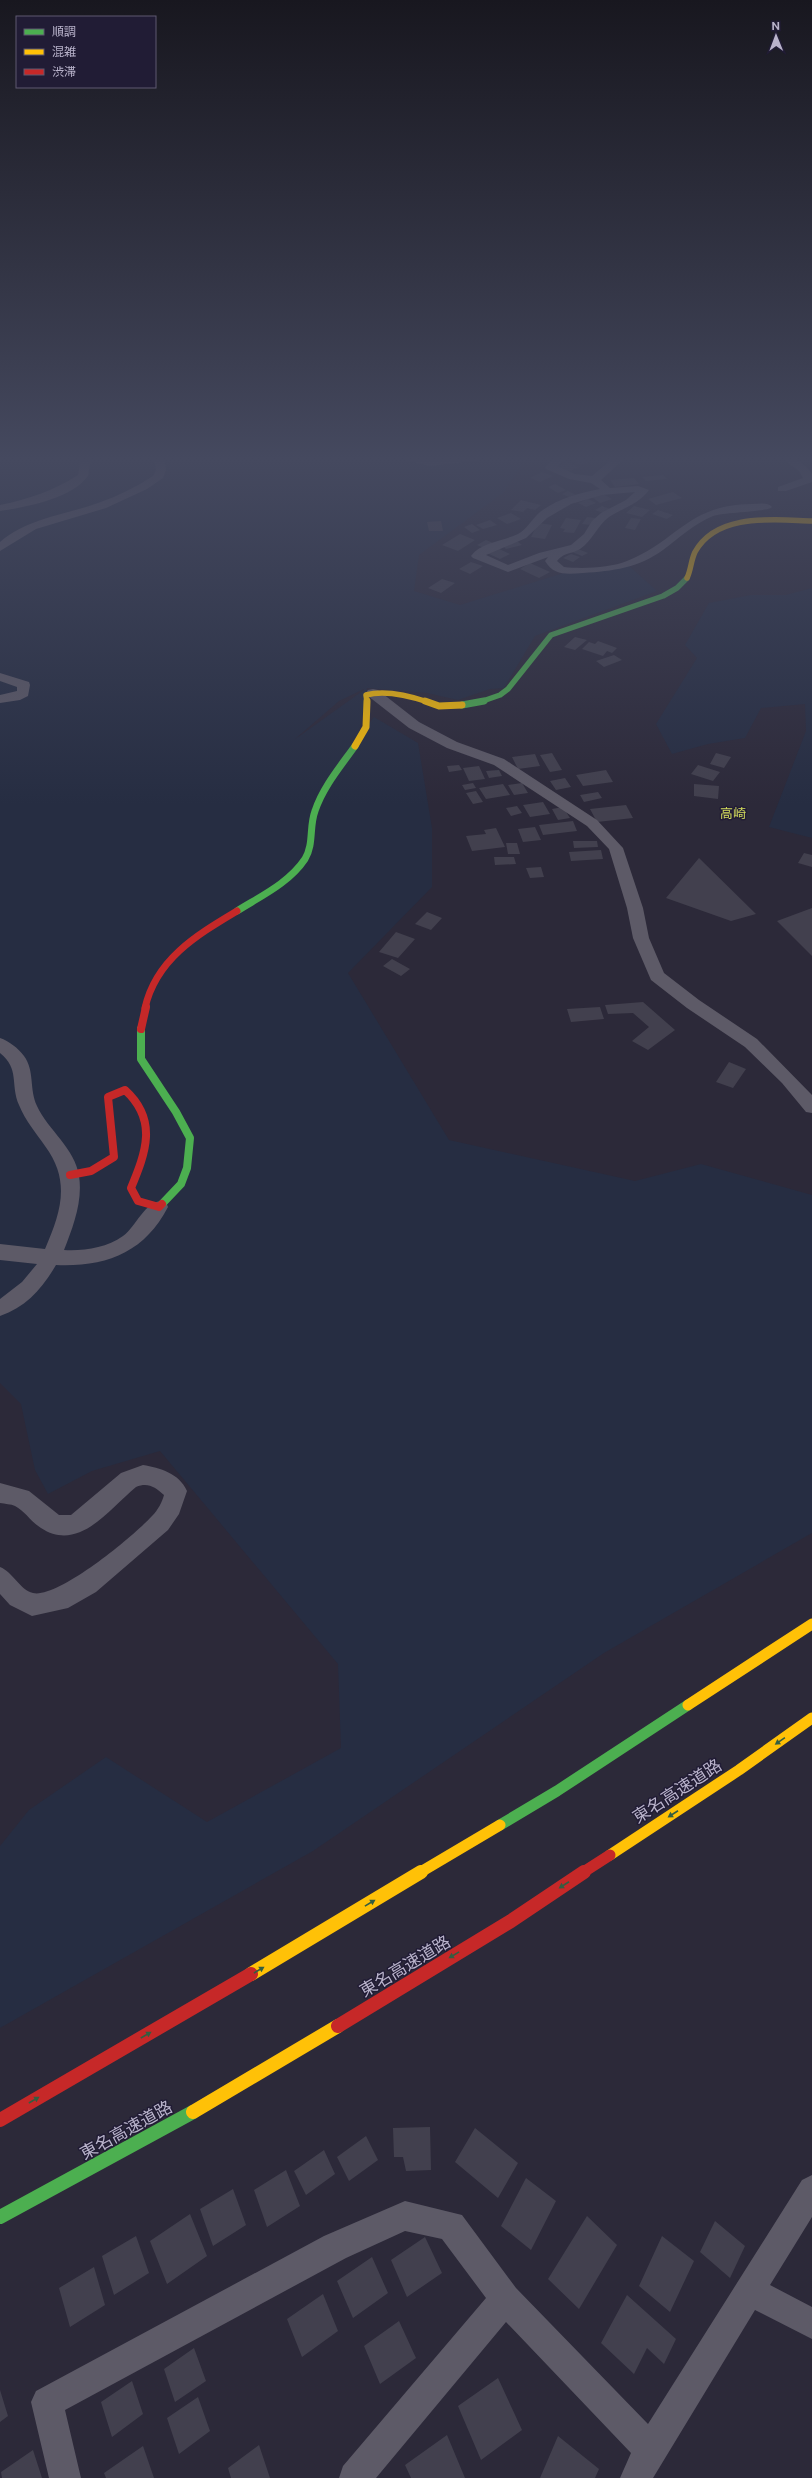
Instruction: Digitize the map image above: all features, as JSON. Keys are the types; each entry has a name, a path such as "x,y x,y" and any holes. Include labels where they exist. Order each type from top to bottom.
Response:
{"main road":[{"path":"70,1175 91,1171 114,1157 117,1143 106,1107 108,1097 125,1090 134,1094 141,1107 148,1130 147,1144 131,1188 138,1201 159,1207 181,1184 187,1168 190,1138 176,1112 141,1060 140,1033 144,1008 157,974 171,956 196,937 286,880 304,860 313,842 314,814 330,780 364,732 368,723 366,695 372,692 415,698 439,706 485,703 505,692 520,678 532,658 549,636 591,619 654,602 686,580 690,574"},
{"path":"0,2120 216,1996 557,1791 812,1624"},
{"name":"東名高速道路","path":"0,2217 228,2093 511,1921 739,1770 812,1718"}],"street":[{"path":"0,677 14,680 24,685 23,692 15,697 0,699"},
{"path":"372,692 414,725 452,745 500,762 560,800 592,824 616,848 634,902 641,938 657,976 693,1004 751,1043 788,1079 812,1108"},
{"path":"0,1044 17,1056 23,1068 28,1106 54,1143 70,1175 70,1202 58,1242 45,1267 26,1291 0,1308"},
{"path":"0,1252 63,1258 97,1257 130,1242 159,1207"},
{"path":"0,1493 21,1498 46,1521 61,1527 77,1524 121,1484 138,1477 154,1475 167,1482 176,1491 171,1508 160,1523 88,1584 60,1600 32,1605 18,1597 0,1578"},
{"path":"636,2478 650,2450 812,2190"},
{"path":"65,2478 47,2402 335,2247 405,2216 451,2226 505,2298 650,2450"},
{"path":"750,2290 812,2324"},
{"path":"355,2478 505,2298"}],"shaded area":[{"path":"0,574 416,574 414,591 460,605 561,574 638,574 657,591 535,636 504,688 490,689 458,700 427,693 367,688 358,738 374,717 418,743 432,828 432,887 348,973 449,1140 635,1181 701,1164 812,1195 812,1533 604,1653 313,1851 0,2028 0,1846 29,1810 106,1757 207,1822 341,1748 338,1664 160,1451 92,1471 48,1494 35,1470 21,1404 0,1383","holes":["364,689 364,690 294,740 339,701"]},
{"path":"812,588 812,838 769,827 806,731 805,704 761,708 745,738 708,744 672,754 656,724 697,658 685,645 709,603 751,595 786,595"}],"building":[{"path":"530,574 547,574 539,578"},
{"path":"442,579 455,583 441,593 428,588"},
{"path":"575,637 587,640 575,650 564,647"},
{"path":"598,641 617,648 612,653 607,651 603,656 582,649 589,642 595,644"},
{"path":"614,655 622,660 604,667 596,661"},
{"path":"552,753 562,770 550,772 540,755"},
{"path":"716,753 731,757 724,768 710,764"},
{"path":"535,754 540,766 518,769 512,757"},
{"path":"459,765 462,770 449,772 447,766"},
{"path":"698,765 720,772 713,781 691,774"},
{"path":"479,766 485,779 469,781 463,768"},
{"path":"499,770 502,776 489,778 486,771"},
{"path":"606,770 613,782 583,786 576,775"},
{"path":"565,778 571,787 556,790 550,781"},
{"path":"473,783 476,788 465,790 462,785"},
{"path":"522,783 528,793 514,795 508,785"},
{"path":"503,784 510,795 486,799 479,788"},
{"path":"694,784 719,786 718,799 694,796"},
{"path":"476,791 483,802 473,804 466,793"},
{"path":"598,792 602,798 584,802 580,795"},
{"path":"543,802 550,814 530,817 523,805"},
{"path":"626,805 633,818 597,822 590,809"},
{"path":"517,806 522,813 511,816 506,808"},
{"path":"563,807 570,818 558,820 552,809"},
{"path":"573,821 577,831 543,835 539,825"},
{"path":"535,827 541,840 523,842 518,829"},
{"path":"496,828 505,847 472,851 466,836 486,834 484,830"},
{"path":"573,841 597,841 598,847 574,848"},
{"path":"506,843 517,843 520,854 508,854"},
{"path":"601,850 603,859 571,861 569,852"},
{"path":"804,853 812,855 812,867 798,863"},
{"path":"494,857 514,857 516,864 495,865"},
{"path":"699,858 756,914 731,921 666,898"},
{"path":"541,867 544,877 530,878 526,868"},
{"path":"812,908 812,956 777,921"},
{"path":"427,912 442,918 431,930 415,924"},
{"path":"396,932 415,939 398,958 379,952"},
{"path":"392,959 410,969 401,976 383,966"},
{"path":"643,1002 675,1030 648,1050 632,1041 649,1027 633,1013 608,1014 605,1005"},
{"path":"600,1007 604,1019 571,1022 567,1009"},
{"path":"729,1062 746,1069 733,1088 716,1082"},
{"path":"430,2127 431,2170 406,2171 403,2157 394,2157 393,2128"},
{"path":"475,2128 518,2163 498,2198 455,2162"},
{"path":"366,2136 378,2160 349,2181 337,2157"},
{"path":"324,2150 335,2174 306,2195 294,2171"},
{"path":"286,2170 300,2206 267,2227 254,2190"},
{"path":"526,2178 556,2201 531,2250 501,2226"},
{"path":"233,2189 246,2225 213,2246 200,2209"},
{"path":"190,2214 207,2256 167,2284 150,2241"},
{"path":"587,2216 617,2245 579,2309 548,2279"},
{"path":"715,2221 745,2246 730,2278 700,2252"},
{"path":"136,2236 149,2273 114,2295 102,2256"},
{"path":"662,2236 694,2261 670,2312 639,2286"},
{"path":"425,2237 442,2273 407,2297 391,2260"},
{"path":"372,2257 388,2293 353,2318 337,2281"},
{"path":"94,2267 105,2305 70,2327 59,2288"},
{"path":"323,2294 338,2331 302,2357 287,2319"},
{"path":"627,2295 676,2339 664,2364 647,2348 634,2374 601,2343"},
{"path":"399,2321 416,2358 380,2384 364,2346"},
{"path":"194,2348 206,2381 175,2402 164,2369"},
{"path":"498,2378 522,2430 481,2460 458,2406"},
{"path":"132,2381 143,2414 112,2437 101,2402"},
{"path":"0,2390 8,2416 0,2422"},
{"path":"198,2397 210,2431 179,2454 167,2418"},
{"path":"447,2435 465,2478 411,2478 405,2465"},
{"path":"558,2436 599,2469 595,2478 540,2478"},
{"path":"259,2445 270,2478 231,2478 228,2468"},
{"path":"143,2446 154,2478 106,2478 104,2473"},
{"path":"33,2450 42,2478 2,2478 1,2472"}],"traffic: fast":[{"path":"462,705 490,700 508,689 549,636 566,629 645,604 677,588 687,578"},
{"path":"237,911 290,876 304,860 312,842 313,819 317,804 332,778 355,746"},
{"path":"141,1029 141,1059 176,1112 190,1138 187,1168 181,1184 162,1204"},
{"path":"500,1825 557,1791 688,1705"},
{"path":"0,2217 193,2112"}],"traffic: slow":[{"path":"687,578 689,574"},
{"path":"355,746 366,727 366,695 373,693 415,698 439,706 462,705"},
{"path":"688,1705 812,1624"},
{"path":"610,1855 739,1770 812,1718"},
{"path":"251,1974 500,1825"},
{"path":"193,2112 338,2026"}],"traffic: jam":[{"path":"141,1029 146,1005 153,986 161,970 172,956 200,934 237,911"},
{"path":"70,1175 91,1171 114,1157 107,1104 108,1097 125,1090 136,1100 143,1111 146,1123 144,1149 141,1162 131,1188 138,1201 159,1207 162,1204"},
{"path":"338,2026 511,1921 610,1855"},
{"path":"0,2120 251,1974"}],"district":[{"name":"高崎","path":"733,813"}]}
